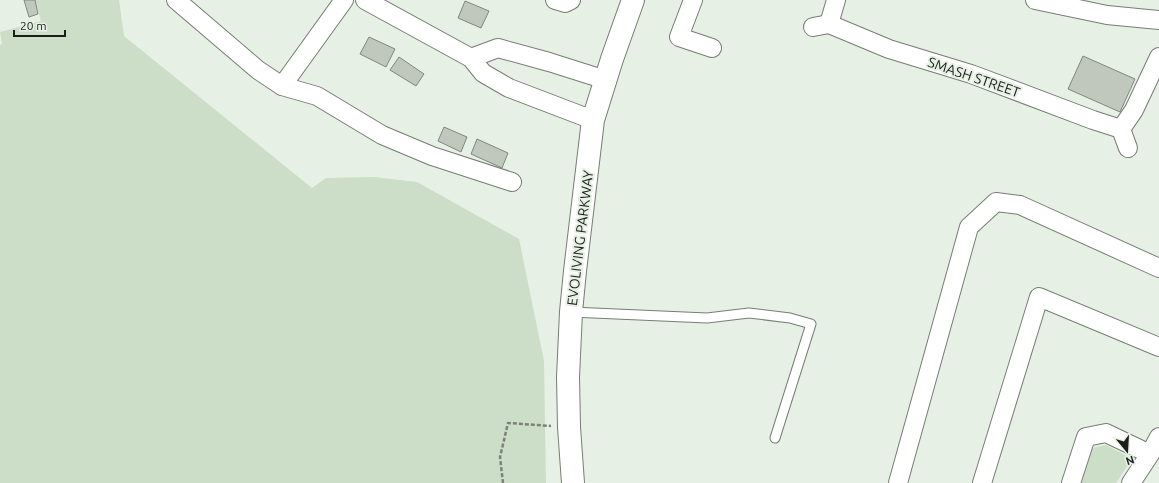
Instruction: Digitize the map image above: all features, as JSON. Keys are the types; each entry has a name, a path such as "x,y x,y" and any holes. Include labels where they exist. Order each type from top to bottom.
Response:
{"street":[{"path":"176,0 258,70 282,86 317,96 382,135 432,156 512,182"},
{"path":"282,86 344,0"},
{"path":"365,0 471,58 483,73 509,88 594,120"},
{"path":"555,0 565,3 572,0"},
{"name":"EVOLIVING PARKWAY","path":"573,483 569,427 568,377 571,312 575,271 594,120 633,0"},
{"path":"693,0 679,37 712,48"},
{"name":"SMASH STREET","path":"836,0 821,26 970,74 1121,129"},
{"path":"1035,0 1107,15 1159,20"},
{"path":"471,58 498,48 606,80"},
{"path":"1128,148 1121,129 1134,110 1159,57"},
{"path":"898,483 969,227 996,202 1020,205 1159,268"},
{"path":"982,483 1039,297 1159,347"},
{"path":"1071,483 1086,437 1106,433 1150,454"},
{"path":"1131,483 1159,437"}],"lane":[{"path":"571,312 707,318 749,313 790,318 811,324 775,438"}],"path":[{"path":"503,483 500,457 508,424 569,427"}],"green space":[{"path":"35,0 119,0 124,36 312,188 326,178 374,177 417,182 519,239 544,361 546,483 0,483 0,45 2,44 0,32 41,21"},
{"path":"1106,445 1132,459 1116,483 1081,483 1092,448"}],"building":[{"path":"24,0 35,0 38,14 29,17"},
{"path":"465,1 489,11 481,28 458,18"},
{"path":"369,37 395,49 386,67 360,54"},
{"path":"1083,56 1135,79 1120,112 1068,89"},
{"path":"399,57 424,74 416,86 390,70"},
{"path":"444,127 467,137 461,152 438,141"},
{"path":"477,139 508,153 502,168 471,154"}]}
